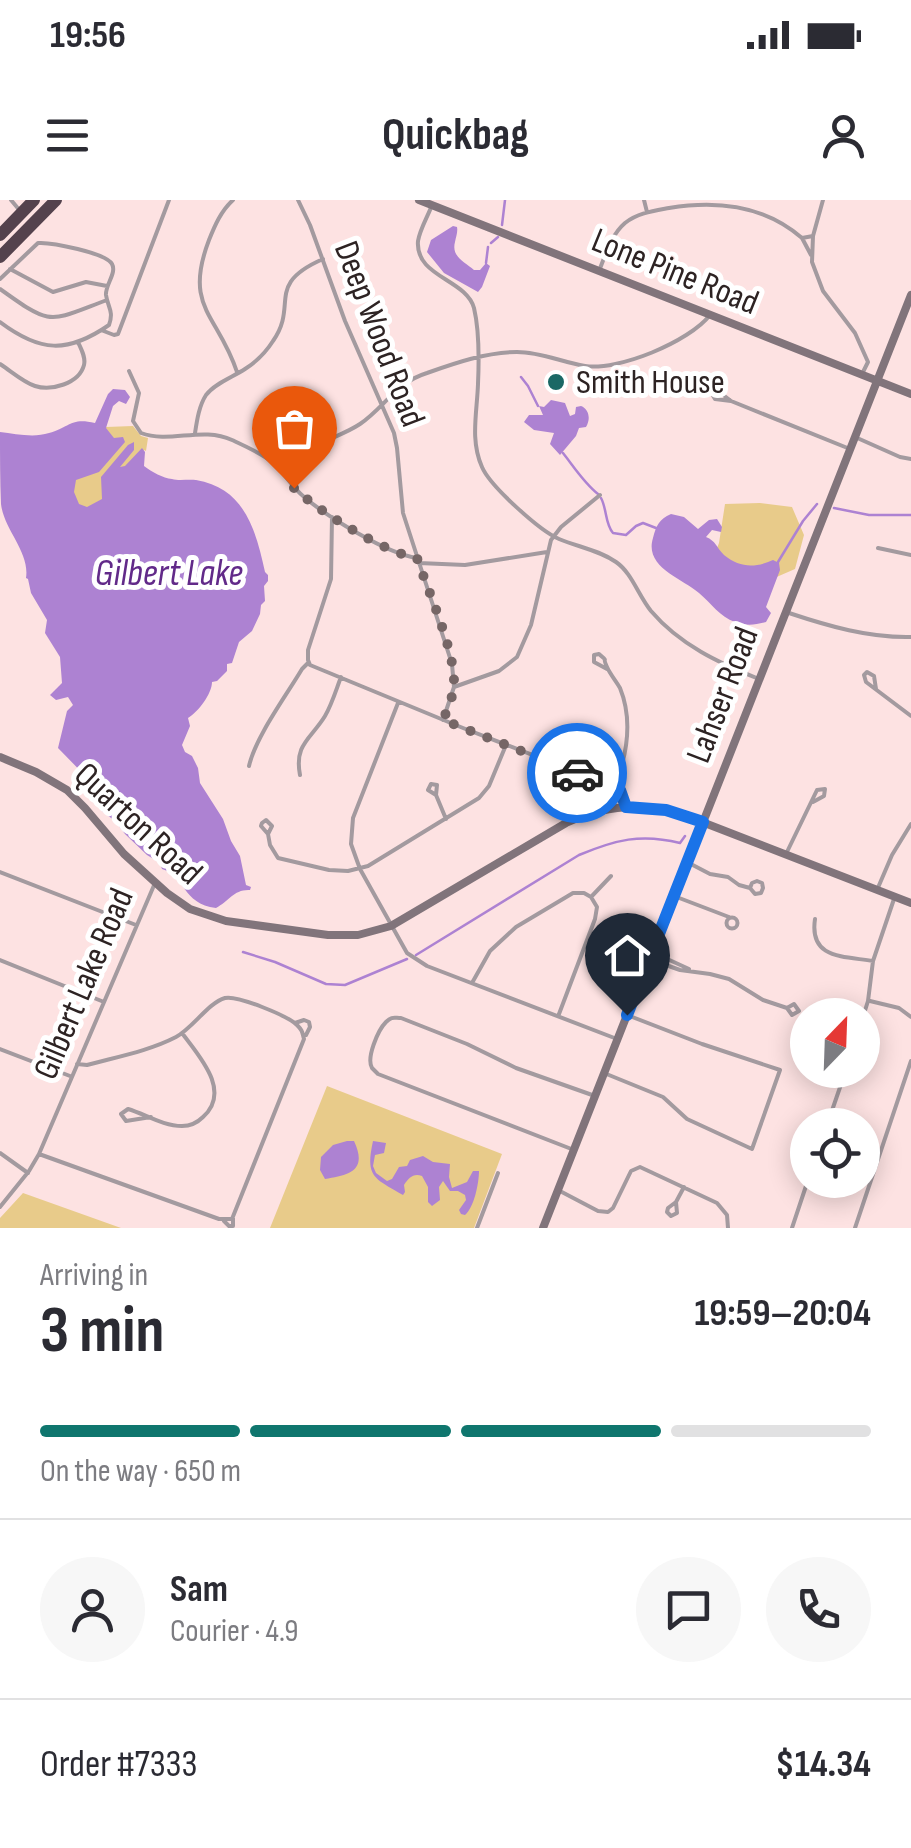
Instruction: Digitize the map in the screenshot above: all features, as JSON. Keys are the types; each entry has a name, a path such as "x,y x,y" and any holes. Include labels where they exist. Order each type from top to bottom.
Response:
{"highway":[{"path":"0,235 34,200"},
{"path":"0,258 56,200"}],"street":[{"path":"11,200 22,212"},
{"path":"101,330 118,334 169,200"},
{"path":"234,200 220,215 212,232 199,268 199,288 204,308 237,373"},
{"name":"Deep Wood Road","path":"298,200 396,443 401,503 447,646 454,688 443,720"},
{"name":"Lone Pine Road","path":"419,200 911,394"},
{"path":"644,200 648,212"},
{"path":"822,200 813,236 812,262 822,291 859,339 868,362"},
{"path":"599,271 617,232 629,221 648,212 704,201 739,206 777,220 802,238 812,255"},
{"path":"432,205 419,248 432,270 472,302 478,383 474,437 487,478 553,536 614,560 627,572 648,607 678,637 710,658 760,679"},
{"path":"802,238 813,236"},
{"path":"0,279 42,242 64,245 112,263 113,270 107,286 112,313 109,325 78,342 56,348 39,344 0,322"},
{"path":"195,433 207,394 258,358 276,338 286,293 295,274 322,260"},
{"path":"10,269 53,292 86,282 107,286"},
{"path":"0,289 36,314 54,319 107,300"},
{"name":"Lahser Road","path":"544,1228 911,294"},
{"path":"280,470 312,448 360,424 412,378 508,352 529,352 599,366 670,346 710,315"},
{"path":"109,325 120,329"},
{"path":"0,364 36,386 60,386 84,366 78,342"},
{"path":"868,362 884,364"},
{"path":"861,374 868,362"},
{"path":"129,371 139,393 133,416 138,432 154,436 195,433 229,439 265,457 301,494 332,517 391,549 418,560 466,565 547,552"},
{"path":"731,401 850,448"},
{"path":"855,437 911,459"},
{"path":"454,688 506,667 520,653 534,616 553,536 600,496"},
{"path":"249,766 308,662 308,650 331,579 332,517"},
{"path":"878,548 911,555"},
{"path":"786,612 852,631 911,637"},
{"path":"308,662 615,788 622,793 626,807"},
{"path":"607,668 621,692 628,724 625,754 615,788"},
{"path":"300,775 298,760 302,746 324,717 341,677"},
{"path":"876,689 911,716"},
{"path":"399,702 353,818 351,844 360,869 407,952 416,960 617,1039"},
{"path":"268,834 271,850 281,859 335,871 360,869 485,792 506,745"},
{"name":"Quarton Road","path":"0,756 66,790 155,883 190,909 234,923 336,936 391,926 558,826 626,807 666,810 703,822 911,903"},
{"path":"436,795 446,819"},
{"path":"786,854 812,802"},
{"path":"876,890 911,824"},
{"path":"688,862 750,888"},
{"path":"0,872 136,924"},
{"path":"591,897 612,876"},
{"name":"Gilbert Lake Road","path":"0,1207 39,1154 155,883"},
{"path":"472,983 490,950 516,927 572,893 584,893 597,908 596,919 558,1016"},
{"path":"674,896 729,917"},
{"path":"868,998 873,960 894,897"},
{"path":"815,919 814,934 823,950 873,960"},
{"path":"651,956 673,968 729,979 763,1000 788,1008"},
{"path":"0,960 104,1002"},
{"path":"39,1154 229,1220 304,1036 295,1024 229,998 217,1002 182,1033 134,1052 77,1064"},
{"path":"880,1004 898,1008 911,1017"},
{"path":"604,1073 663,1097 691,1121 752,1149 780,1070 627,1015"},
{"path":"574,1150 382,1075 371,1066 372,1052 384,1024 398,1018 523,1071 595,1096"},
{"path":"295,1024 309,1022 310,1029 304,1036"},
{"path":"151,1117 128,1121 121,1114 128,1109 186,1126 202,1118 213,1103 212,1077 182,1033"},
{"path":"0,1049 71,1077"},
{"path":"854,1228 911,1061"},
{"path":"0,1153 28,1173"},
{"path":"558,1190 605,1213 613,1208 636,1167 720,1206 727,1215 728,1228"},
{"path":"488,1228 478,1226 498,1173"},
{"path":"676,1202 684,1187"},
{"path":"792,1228 802,1198"}],"shaded area":[{"path":"133,426 148,438 146,451 90,522 63,491 106,427"},
{"path":"725,504 792,507 804,535 795,569 765,582 713,559"},
{"path":"327,1086 502,1154 474,1228 270,1228"},
{"path":"23,1193 121,1228 0,1228 0,1218"}],"water":[{"path":"457,227 454,247 460,259 474,270 480,270 486,263 490,266 478,292 444,273 427,252 431,240"},
{"name":"Gilbert Lake","path":"113,389 125,390 130,397 126,404 119,401 113,406 106,428 114,438 123,437 125,442 99,472 76,480 74,492 79,504 87,507 102,499 101,477 134,442 134,450 120,467 142,448 144,466 154,472 213,485 237,502 252,527 268,575 265,601 252,631 239,642 227,671 212,682 204,702 188,718 190,726 182,745 192,756 200,783 223,819 240,856 246,885 251,887 216,908 196,901 102,811 100,791 58,748 67,711 73,705 68,697 56,700 50,695 62,683 60,657 45,633 47,620 31,593 24,559 1,504 0,432 37,435 75,422 95,423"},
{"path":"551,400 565,403 570,416 581,406 588,415 586,427 579,428 560,455 550,444 554,433 534,430 524,422 529,415 543,415 539,406 544,407"},
{"path":"671,514 684,517 698,529 717,519 721,532 712,530 706,537 736,562 779,563 766,607 771,613 766,622 747,625 730,620 659,564 654,557 653,538 659,523"},
{"path":"354,1141 357,1165 348,1173 325,1179 320,1170 321,1157 333,1145"},
{"path":"373,1141 386,1143 384,1153 375,1155 373,1166 387,1181 399,1167 423,1156 450,1164 452,1188 467,1182 473,1171 479,1171 468,1212 465,1215 459,1210 465,1195 450,1191 443,1181 439,1187 440,1200 432,1206 422,1176 410,1178 403,1195 379,1180 371,1169"}],"waterway":[{"path":"502,225 505,200"},
{"path":"491,243 498,237"},
{"path":"486,263 488,247"},
{"path":"521,377 538,406"},
{"path":"563,453 598,494"},
{"path":"601,498 613,533 626,535 643,523 656,528"},
{"path":"778,562 817,504"},
{"path":"834,508 869,515 911,515"},
{"path":"416,955 579,855 628,840 680,843 685,836"},
{"path":"243,952 326,984 345,985 407,959"}],"way so far":[{"path":"294,488 332,517 391,549 417,558 453,671 454,688 443,720 577,773"}],"place":[{"name":"Smith House","path":"556,382"}],"route":[{"path":"577,773 620,790 626,807 666,810 703,822 627,1015"}]}
